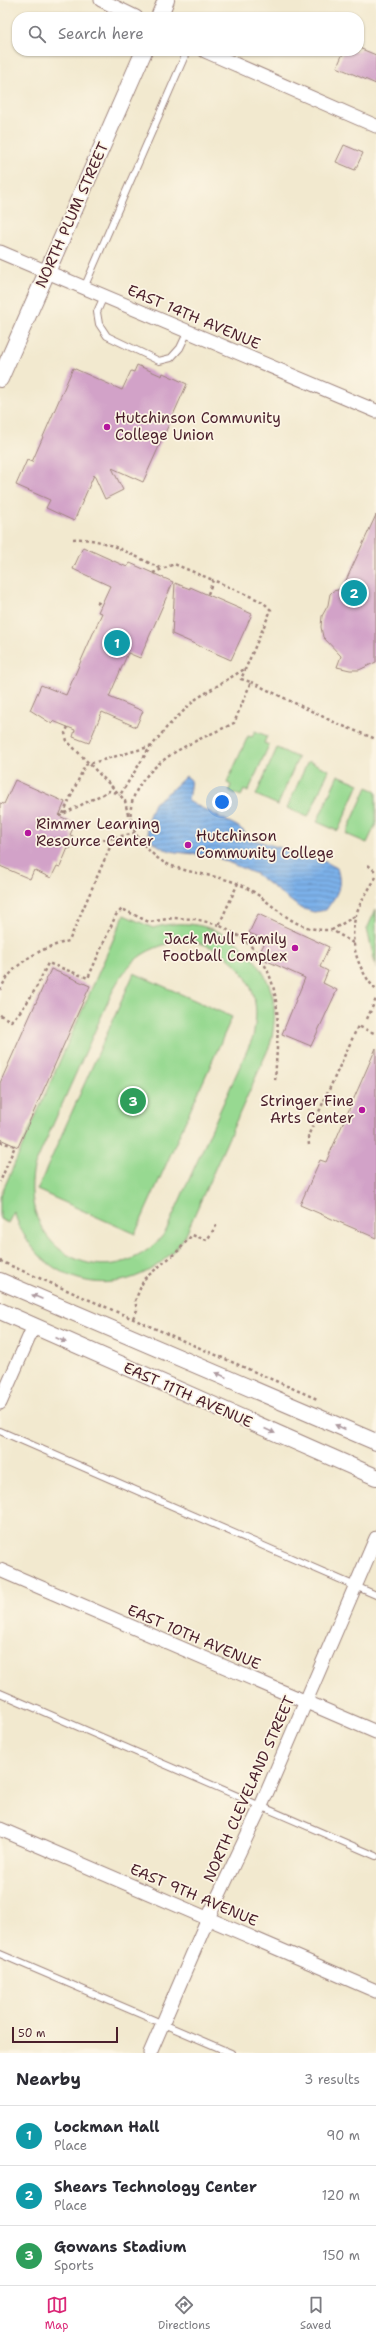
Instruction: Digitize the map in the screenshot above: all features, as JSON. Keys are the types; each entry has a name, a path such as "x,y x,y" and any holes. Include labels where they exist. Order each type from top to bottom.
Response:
{"street":[{"path":"101,0 126,12"},
{"path":"161,12 166,0"},
{"name":"NORTH PLUM STREET","path":"0,379 142,56"},
{"path":"216,56 376,126"},
{"name":"EAST 14TH AVENUE","path":"0,252 376,411"},
{"name":"EAST 11TH AVENUE","path":"0,1281 376,1442"},
{"name":"EAST 11TH AVENUE","path":"0,1312 33,1328 376,1477"},
{"path":"0,1403 33,1328"},
{"name":"NORTH CLEVELAND STREET","path":"150,2053 208,1918 261,1806 376,1538"},
{"name":"EAST 10TH AVENUE","path":"0,1570 376,1732"},
{"name":"EAST 9TH AVENUE","path":"0,1829 376,1991"}],"lane":[{"path":"84,288 185,56"},
{"path":"104,296 97,312 99,324 107,336 159,361 171,358 180,348 188,331"},
{"path":"0,1430 376,1595"},
{"path":"0,1693 376,1856"},
{"path":"0,1954 231,2053"}],"path":[{"path":"73,539 87,538 101,541 162,569"},
{"path":"152,573 174,564 263,602 271,610 242,679 338,724 376,739"},
{"path":"208,594 213,580"},
{"path":"97,602 102,605"},
{"path":"120,794 167,727 196,700 247,667"},
{"path":"129,815 134,797 141,784 154,769 168,757 198,738 234,723 251,682"},
{"path":"68,727 65,733 67,741 120,794 125,801 126,811 129,815 135,833 147,849 162,861 172,866 238,883 257,893 291,920 320,931 332,930 356,916"},
{"path":"63,814 85,765 153,745"},
{"path":"59,816 109,791 120,794"},
{"path":"68,848 135,833"},
{"path":"0,990 4,981 16,967 38,951 69,941 114,838"},
{"path":"368,865 376,872"},
{"path":"376,877 356,916 353,943 356,957 363,972 376,990"},
{"path":"219,925 238,883"},
{"path":"0,1015 11,1021 21,1012 32,997 48,963 88,978 116,915 122,909 149,922 156,919 196,919 219,925 243,940 258,956 268,972 278,1003 275,1083"},
{"path":"332,930 353,943"},
{"path":"367,1019 376,999"},
{"path":"309,1145 308,1136 358,1026 376,1034"},
{"path":"0,1142 15,1146 0,1182"},
{"path":"133,1318 137,1310 135,1301 144,1279 179,1250 192,1235 206,1240 218,1223"},
{"path":"0,1261 319,1400"}],"green space":[{"path":"255,731 267,736 264,743 269,745 248,792 244,790 241,796 229,791 231,785 227,783 248,736 252,737"},
{"path":"277,748 298,758 278,805 256,795"},
{"path":"308,761 329,770 308,817 287,808"},
{"path":"338,775 359,784 338,831 317,822"},
{"path":"367,787 376,791 376,824 367,843 346,834"},
{"path":"376,909 376,968 367,929"},
{"path":"124,915 153,928 171,924 189,924 206,927 237,943 250,955 261,969 272,992 274,1023 270,1045 185,1236 165,1259 142,1274 117,1282 91,1282 67,1275 45,1260 27,1240 14,1212 8,1223 0,1219 0,1197","holes":["174,942 196,942 209,946 228,957 243,973 253,992 256,1007 253,1037 165,1233 143,1253 119,1263 95,1264 72,1257 53,1243 39,1223 32,1197 34,1167 114,988 120,978 138,958 154,949"]},
{"path":"134,973 232,1017 135,1234 37,1190"}],"water":[{"path":"186,776 191,780 188,801 237,826 255,840 324,861 337,868 339,875 338,890 326,910 314,912 300,908 256,874 214,856 176,852 164,849 153,842 148,833 146,824 154,803 169,792"}],"building":[{"path":"364,50 376,55 376,84 337,67 342,56 364,56"},
{"path":"344,145 363,153 355,170 336,162"},
{"name":"Hutchinson Community College Union","path":"137,365 162,376 163,373 187,384 143,482 112,468 123,490 105,499 94,475 74,521 46,508 50,500 16,485 27,460 32,462 73,368 122,390 131,371 134,372"},
{"path":"376,515 376,662 359,670 350,670 337,667 341,656 323,637 321,627 322,616 328,605 330,594 333,591 342,589"},
{"path":"83,547 127,567 130,563 173,582 140,658 128,653 109,697 143,711 136,727 102,712 89,743 73,737 75,730 53,721 52,724 30,710 41,685 66,695 102,613 98,612 110,586 73,569"},
{"path":"175,583 190,589 190,587 252,614 231,660 172,634"},
{"name":"Rimmer Learning Resource Center","path":"15,780 65,802 59,816 75,823 70,835 73,836 60,867 57,866 51,878 34,870 30,879 0,866 0,803 4,804"},
{"path":"258,914 329,947 320,967 328,971 323,983 337,990 311,1046 282,1034 305,978 265,960 268,953 261,950 266,940 249,933"},
{"path":"51,969 90,986 18,1147 0,1139 0,1083"},
{"name":"Stringer Fine Arts Center","path":"376,1048 376,1238 300,1205 320,1160 326,1162"}],"place":[{"name":"Hutchinson Community College Union","path":"107,427"},
{"name":"Shears Technology Center","path":"354,593"},
{"name":"Lockman Hall","path":"117,643"},
{"name":"Rimmer Learning Resource Center","path":"28,833"},
{"name":"Hutchinson Community College","path":"188,845"},
{"name":"Jack Mull Family Football Complex","path":"295,948"},
{"name":"Gowans Stadium","path":"133,1101"},
{"name":"Stringer Fine Arts Center","path":"362,1110"}]}
